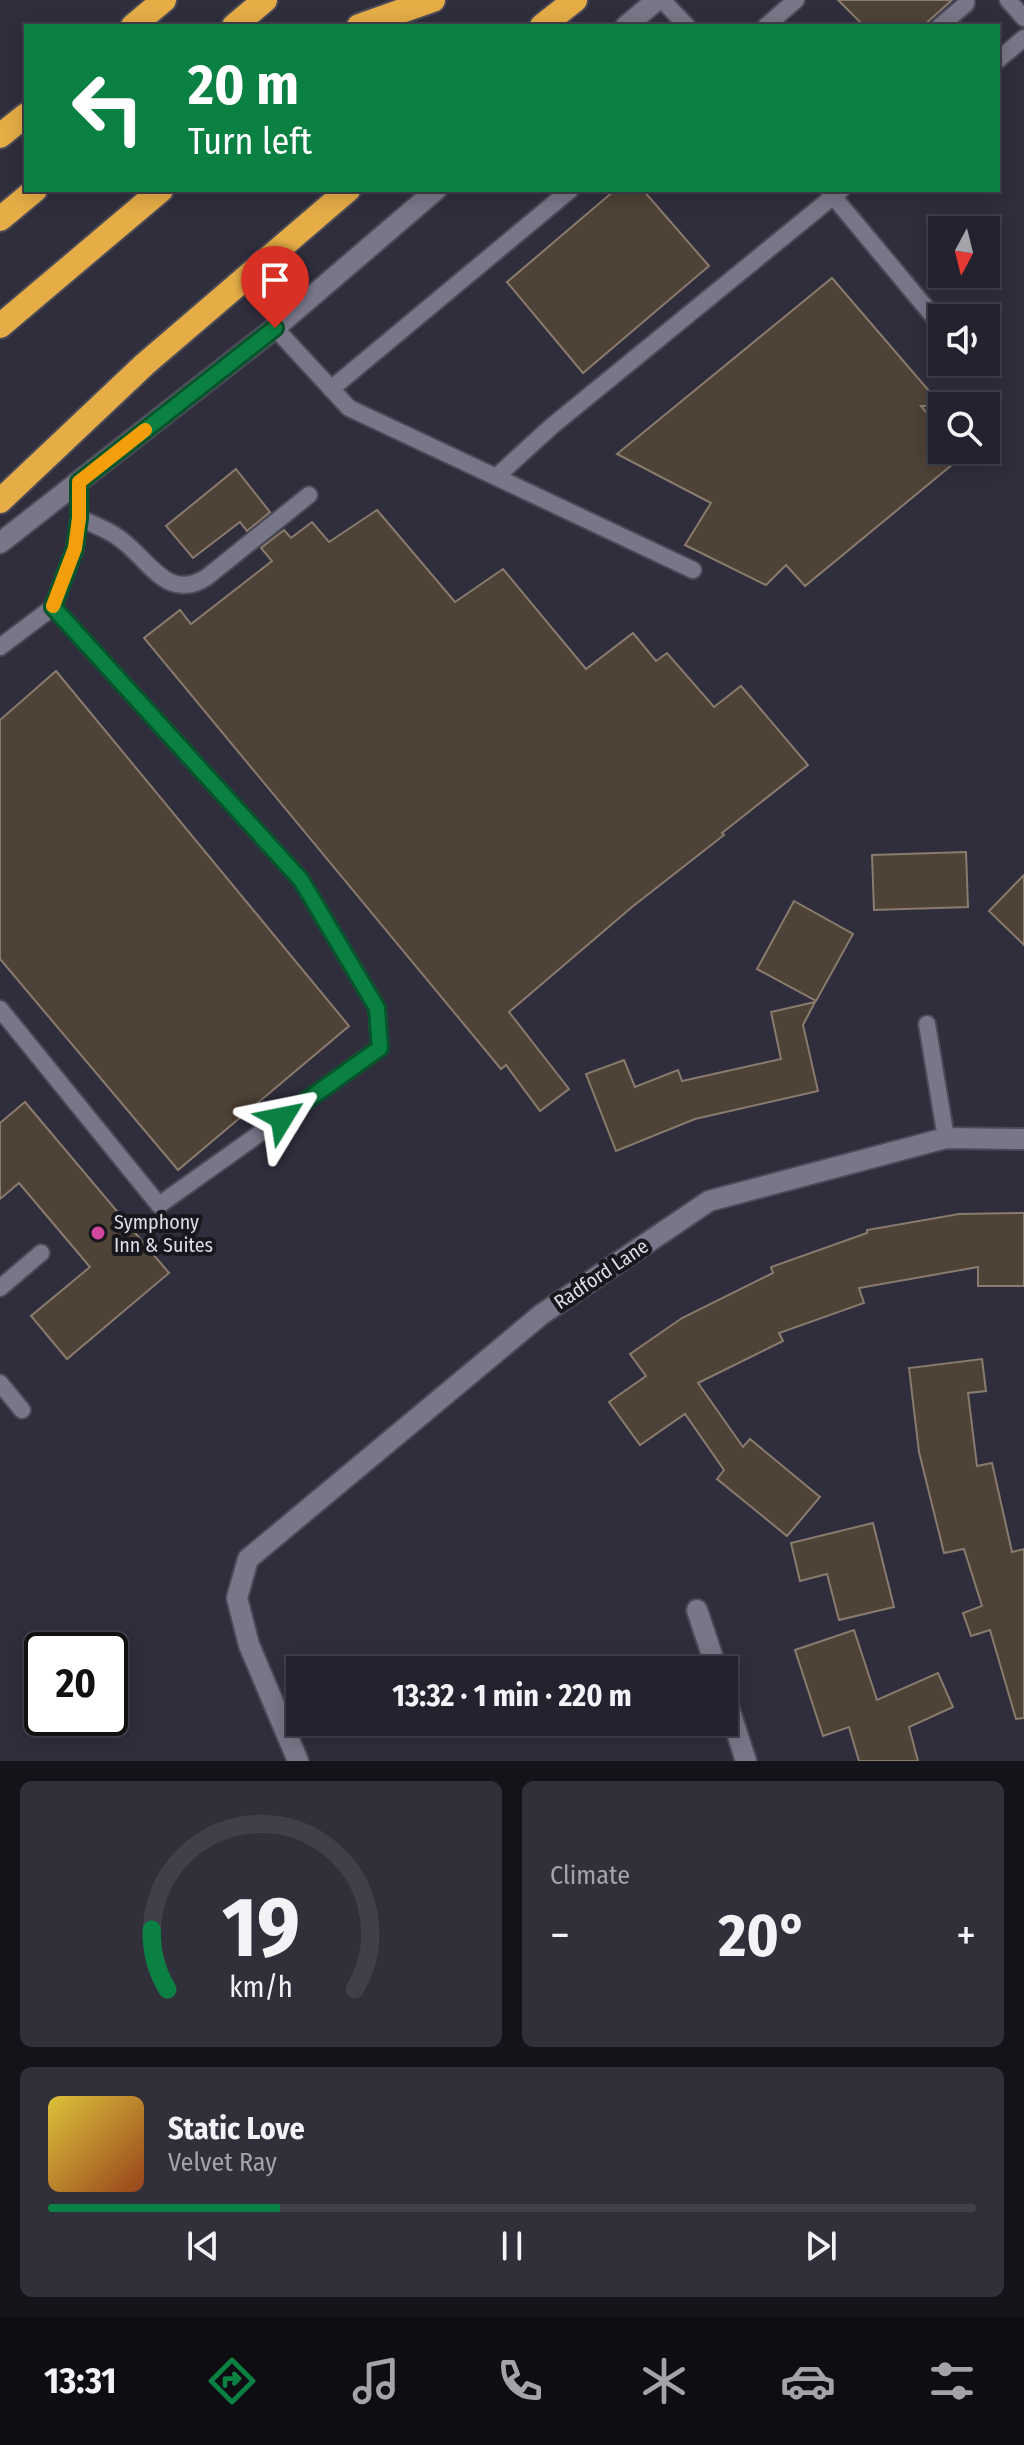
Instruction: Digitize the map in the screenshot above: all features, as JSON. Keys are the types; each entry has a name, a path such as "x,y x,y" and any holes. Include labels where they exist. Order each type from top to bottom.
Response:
{"highway":[{"path":"135,24 164,0"},
{"path":"236,24 265,0"},
{"path":"352,24 382,0"},
{"path":"365,24 433,0"},
{"path":"545,24 575,0"},
{"path":"0,136 24,117"},
{"path":"0,219 33,192"},
{"path":"0,326 159,192"},
{"path":"0,501 145,364 346,192"}],"street":[{"path":"629,24 660,0"},
{"path":"0,543 275,328 434,192"},
{"name":"Radford Lane","path":"298,1761 249,1645 237,1598 248,1559 542,1314 709,1201 946,1138 1024,1139"},
{"path":"697,1610 712,1656"},
{"path":"738,1736 746,1761"}],"lane":[{"path":"660,0 685,24"},
{"path":"768,24 796,0"},
{"path":"942,24 966,4 966,0"},
{"path":"1008,0 1024,18"},
{"path":"1000,58 1024,38"},
{"path":"331,389 568,192"},
{"path":"496,477 564,416 834,192 928,310"},
{"path":"275,328 349,408 693,570"},
{"path":"0,647 53,607 75,548 79,482"},
{"path":"79,518 117,536 168,583 182,587 195,585 207,577 309,495"},
{"path":"0,1009 159,1205 380,1048 377,1008 301,880 53,607"},
{"path":"927,1024 946,1138"},
{"path":"0,1288 41,1253"},
{"path":"0,1383 22,1410"}],"building":[{"path":"838,0 952,0 925,24 862,24"},
{"path":"613,192 645,192 709,266 583,373 507,282"},
{"path":"832,278 930,392 928,406 921,406 928,414 928,464 953,464 805,586 786,565 766,585 685,545 711,503 617,454"},
{"path":"236,469 270,512 247,531 240,522 193,558 166,526"},
{"path":"377,510 455,602 503,569 586,669 633,633 656,661 667,653 714,707 741,686 808,765 632,907 509,1012 569,1089 540,1111 506,1065 501,1069 144,638 180,610 191,624 272,561 261,548 284,530 291,538 312,522 329,542"},
{"path":"56,671 349,1026 178,1170 0,959 0,720"},
{"path":"966,852 968,907 874,910 872,855"},
{"path":"1024,875 1024,945 989,911"},
{"path":"794,901 853,934 816,1001 757,969"},
{"path":"815,1002 803,1025 818,1091 695,1119 616,1151 586,1074 624,1060 635,1087 678,1070 682,1081 781,1059 771,1012"},
{"name":"Symphony Inn & Suites","path":"25,1102 169,1273 67,1359 31,1316 90,1267 19,1183 0,1199 0,1123"},
{"path":"1024,1213 1024,1286 978,1286 978,1267 859,1288 864,1303 779,1333 783,1341 698,1383 743,1447 750,1439 820,1497 787,1536 717,1479 724,1470 685,1414 640,1445 609,1402 646,1376 630,1354 682,1318 773,1273 771,1267 867,1233 867,1230 959,1214"},
{"path":"982,1359 986,1391 968,1393 977,1466 992,1463 1012,1552 1024,1549 1024,1718 1016,1719 990,1630 971,1636 963,1613 982,1606 964,1549 944,1553 919,1452 909,1368"},
{"path":"873,1523 894,1607 839,1620 827,1574 800,1581 791,1543"},
{"path":"854,1630 877,1700 938,1673 953,1707 909,1727 918,1761 859,1761 849,1727 823,1736 795,1650"}],"slow traffic":[{"path":"53,606 75,548 79,482 145,430"}],"place":[{"name":"Symphony Inn & Suites","path":"98,1233"}],"route":[{"path":"275,328 79,482 75,548 53,607 301,880 377,1008 380,1048 282,1118"}]}
